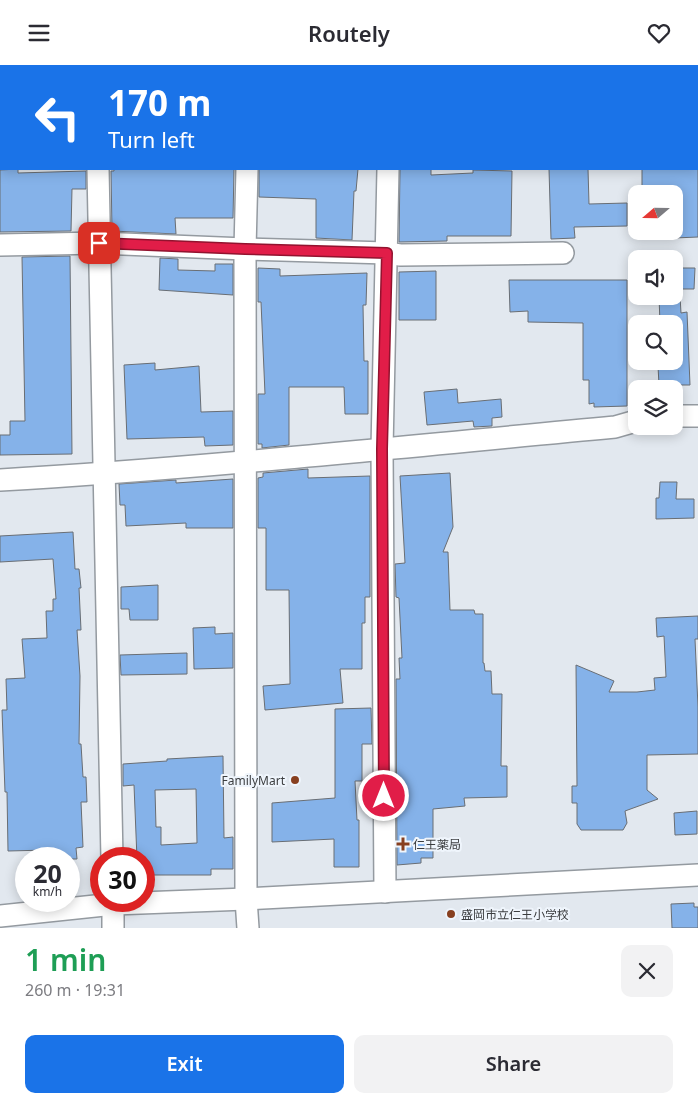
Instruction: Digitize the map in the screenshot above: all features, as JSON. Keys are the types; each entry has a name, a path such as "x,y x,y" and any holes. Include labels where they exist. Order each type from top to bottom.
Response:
{"street":[{"path":"98,170 112,847"},
{"path":"247,170 245,249 246,899 248,928"},
{"path":"385,892 382,449 388,170"},
{"path":"0,245 99,243 400,255 563,253"},
{"path":"683,416 698,415"},
{"path":"0,480 103,474 382,449 615,427 628,423"},
{"path":"155,902 246,899 698,875"},
{"path":"0,916 90,906"},
{"path":"113,928 114,912"}],"building":[{"path":"0,170 18,170 18,173 86,171 86,189 72,189 71,231 0,232"},
{"path":"234,170 233,218 175,218 176,234 112,231 111,171"},
{"path":"259,170 358,170 356,191 354,191 352,240 316,238 316,199 259,197"},
{"path":"400,170 431,170 431,175 473,173 473,170 512,171 511,236 447,236 447,241 399,242"},
{"path":"549,170 588,170 589,204 627,203 627,226 574,227 575,238 551,239"},
{"path":"642,170 698,170 698,237 683,238 683,185 642,185"},
{"path":"70,256 72,454 0,455 0,435 10,435 10,421 25,421 22,257"},
{"path":"160,258 178,259 178,270 215,271 215,264 233,264 233,295 159,290"},
{"path":"258,268 280,269 280,276 367,273 366,305 363,305 364,361 368,361 368,414 345,414 344,387 289,387 289,445 262,448 262,444 258,444 258,394 265,394 261,302 258,302"},
{"path":"683,268 695,268 694,289 683,289"},
{"path":"436,271 436,320 399,320 399,272"},
{"path":"509,280 627,280 627,406 594,407 594,403 589,404 589,380 583,380 583,323 528,322 528,311 510,312"},
{"path":"659,305 681,305 681,313 687,312 690,385 683,385 683,380 659,380 658,370 683,370 683,315 660,315"},
{"path":"155,363 155,370 199,366 201,412 233,411 233,445 205,446 204,437 127,439 124,365"},
{"path":"457,389 458,403 501,399 502,417 492,418 492,426 474,427 473,421 427,425 424,392"},
{"path":"308,469 308,478 370,476 370,597 365,597 365,623 362,623 362,669 340,669 343,703 265,710 263,686 290,684 289,590 266,590 266,528 258,528 258,478 263,477 263,473"},
{"path":"450,473 453,527 443,552 448,552 450,610 474,610 475,614 483,614 483,663 485,671 491,671 492,694 502,694 501,766 507,766 507,797 464,798 465,806 433,809 433,858 421,858 421,863 397,865 396,679 400,679 399,658 402,658 395,564 405,563 400,476"},
{"path":"233,479 233,528 186,528 186,523 126,526 125,505 120,505 119,484"},
{"path":"660,482 677,482 676,499 694,499 694,518 656,519 656,498 659,498"},
{"path":"73,532 75,569 79,569 81,588 79,588 81,630 77,630 80,676 79,744 81,744 83,777 86,777 87,802 81,802 83,847 15,847 15,851 8,851 7,792 5,792 2,710 7,710 6,679 25,678 22,639 47,638 46,611 53,611 53,599 56,599 53,559 0,562 0,536"},
{"path":"158,585 158,620 130,620 129,609 121,609 121,587"},
{"path":"698,616 698,639 695,639 698,754 647,755 647,790 658,799 625,811 627,823 623,830 581,830 577,824 577,803 572,803 572,786 577,786 576,665 614,681 609,692 655,690 654,678 666,677 664,636 657,637 656,618"},
{"path":"215,627 215,634 233,633 233,668 194,669 193,628"},
{"path":"187,653 187,674 121,675 120,655"},
{"path":"371,708 372,744 362,744 362,781 355,781 357,820 359,820 359,867 334,867 334,839 272,842 272,803 335,798 335,709"},
{"path":"223,756 224,838 233,837 233,869 211,869 211,875 155,875 155,847 137,847 134,785 123,786 123,764 167,761 167,759","holes":["196,789 197,843 161,845 161,827 156,827 155,790"]},
{"path":"697,811 697,834 675,835 674,813"},
{"path":"694,903 694,907 698,907 698,928 672,928 671,904"}],"place":[{"name":"FamilyMart","path":"295,780"},
{"name":"仁王薬局","path":"403,844"},
{"name":"盛岡市立仁王小学校","path":"451,914"}],"route":[{"path":"99,243 387,253 382,449 384,796"}]}
